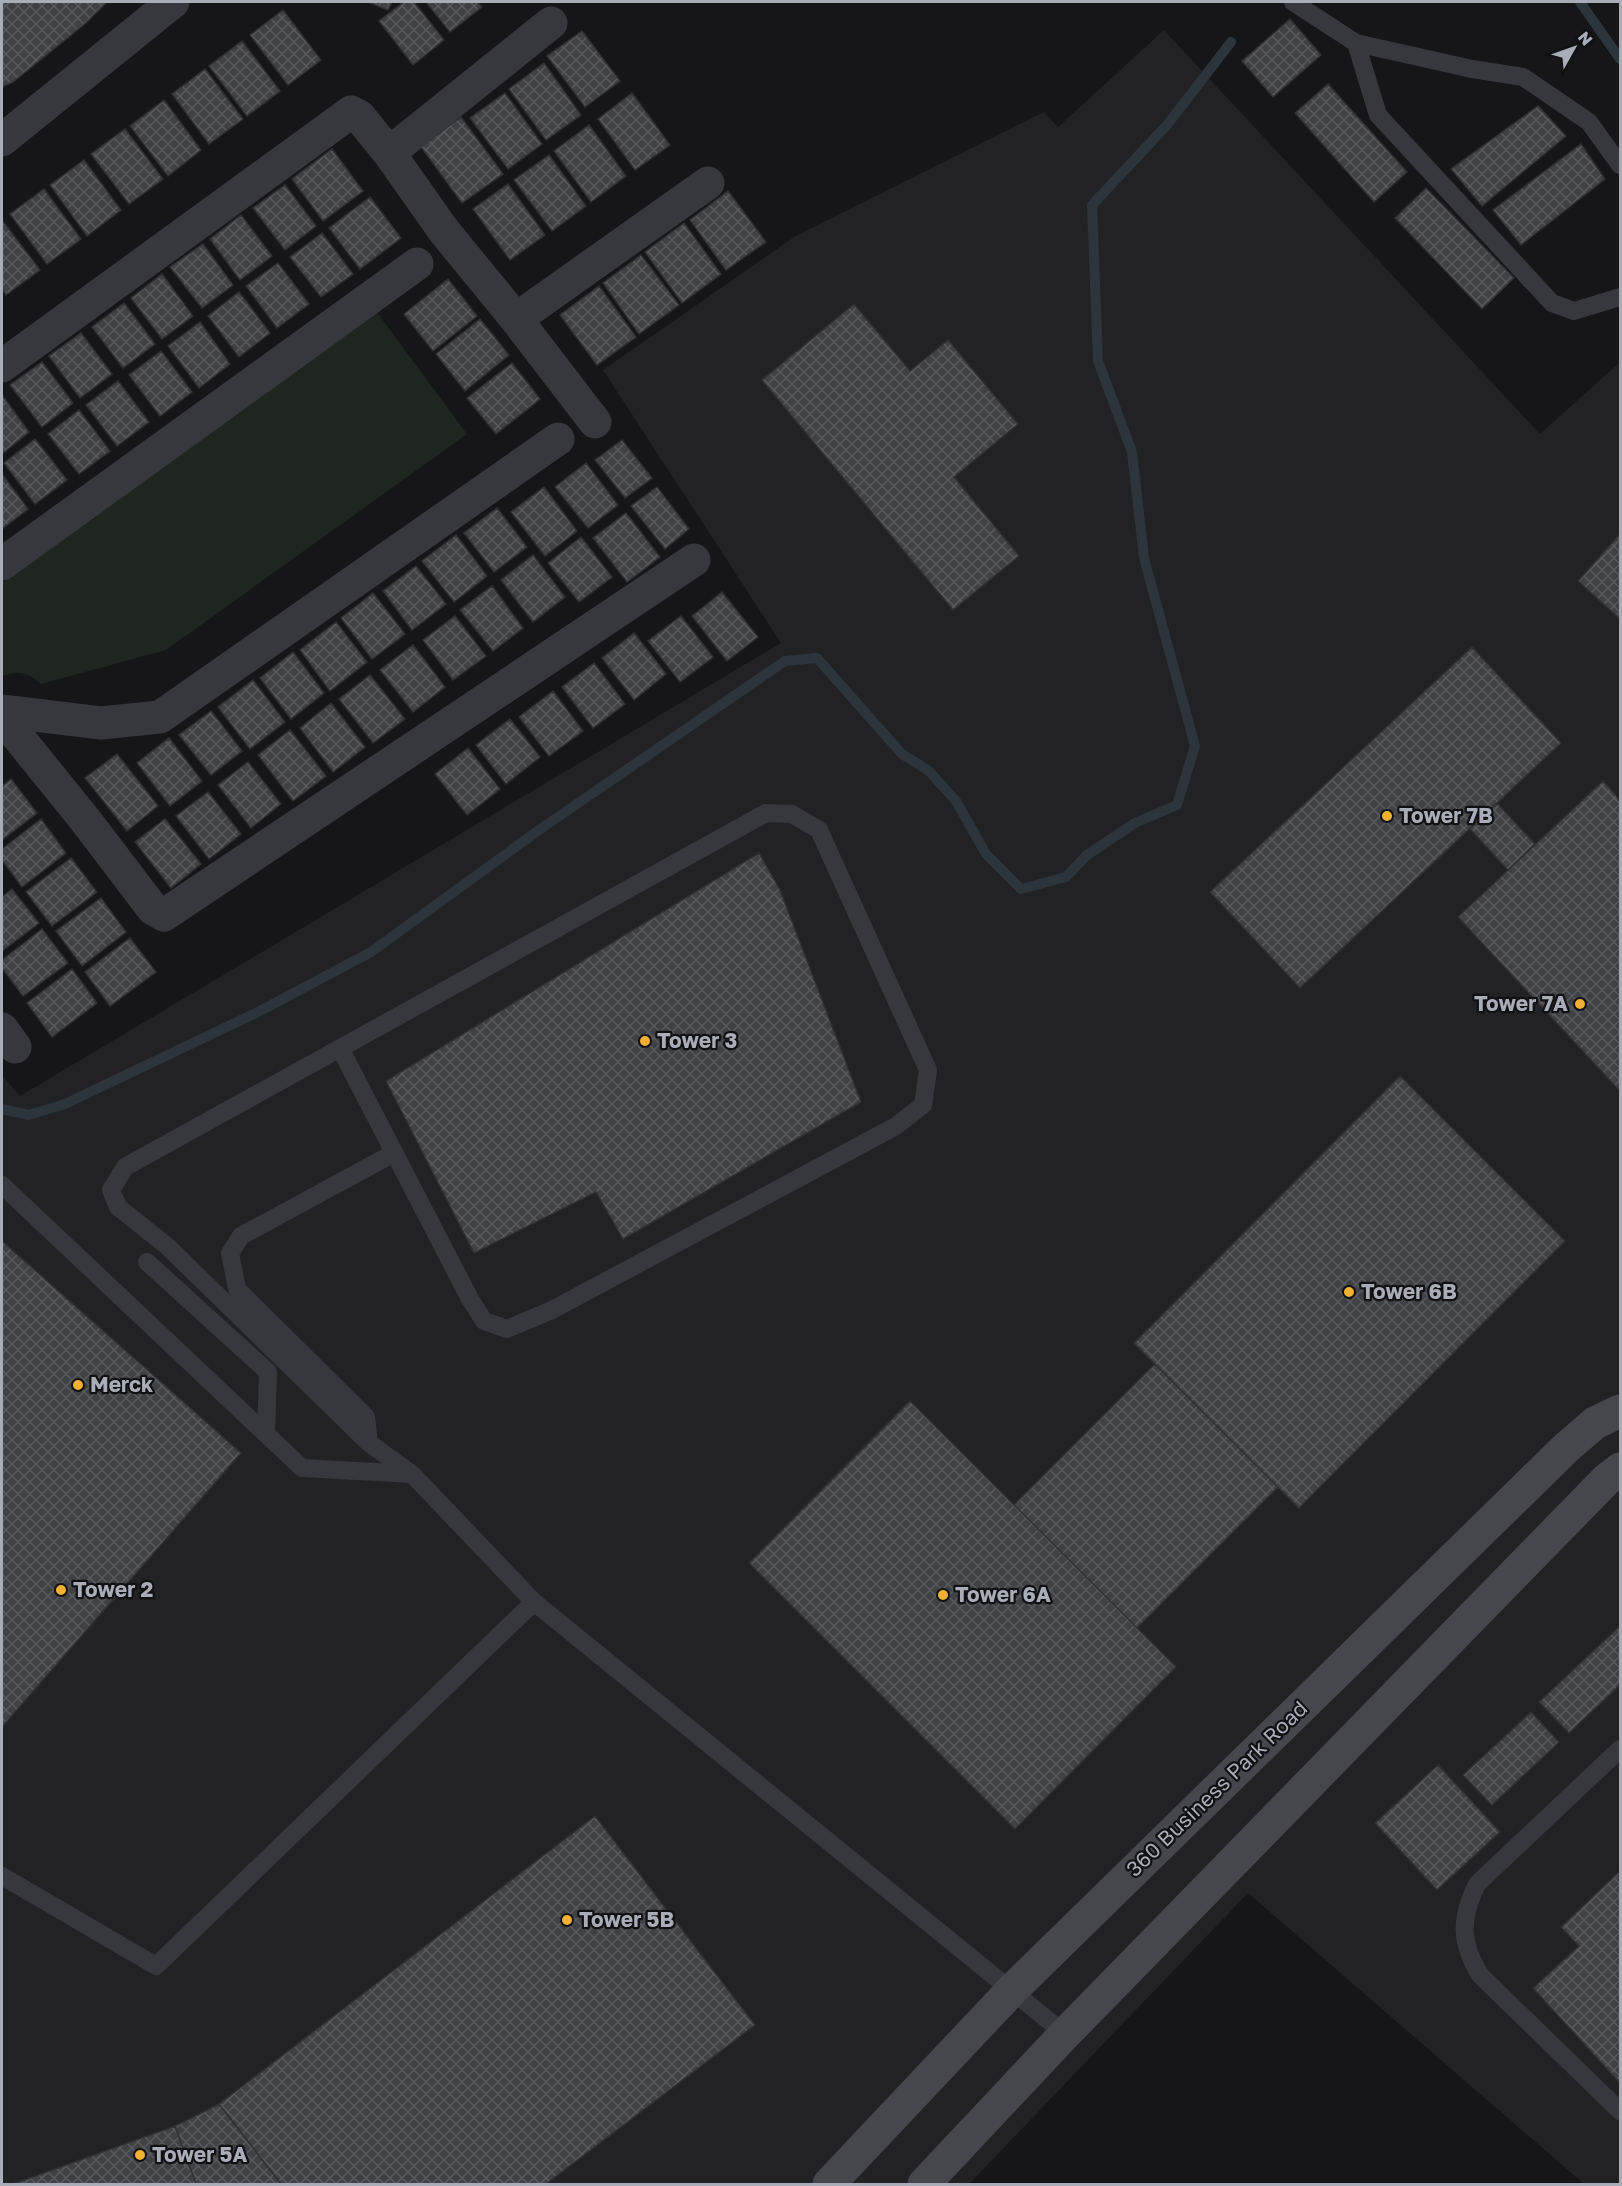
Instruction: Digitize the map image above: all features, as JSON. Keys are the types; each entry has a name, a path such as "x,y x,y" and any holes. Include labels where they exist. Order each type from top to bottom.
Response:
{"main road":[{"name":"360 Business Park Road","path":"829,2184 1012,1990 1567,1447 1595,1423 1620,1411"},
{"path":"924,2184 1065,2034 1606,1480 1620,1469"}],"street":[{"path":"2,140 173,2"},
{"path":"389,153 551,23"},
{"path":"2,366 351,112 358,116 389,153 444,231 516,319 595,422"},
{"path":"516,319 708,183"},
{"path":"2,564 417,264"},
{"path":"2,711 101,723 160,717 558,439"},
{"path":"2,717 153,909 164,915 694,560"}],"lane":[{"path":"1293,2 1356,43 1472,69 1524,77 1589,122 1620,165"},
{"path":"1356,43 1378,115 1552,303 1574,311 1620,297"},
{"path":"340,1048 470,1299 484,1321 507,1329 552,1310 896,1126 923,1105 928,1070 819,830 792,814 766,813 340,1048 125,1167 111,1190 118,1207 167,1246 369,1443 412,1474 534,1602 1065,2034"},
{"path":"369,1443 366,1417 237,1289 230,1253 241,1236 394,1153"},
{"path":"2,1185 302,1468 412,1474"},
{"path":"147,1262 268,1372 266,1434"},
{"path":"2,1876 156,1966 534,1602"},
{"path":"1620,1749 1476,1884 1468,1901 1464,1920 1465,1940 1470,1958 1480,1975 1620,2111"}],"shaded area":[{"path":"1164,30 1540,434 1620,362 1620,2184 1584,2184 1248,1893 969,2184 2,2184 2,1075 20,1096 781,643 603,370 794,237 1044,112 1058,127"},
{"path":"376,311 467,434 166,650 41,684 23,674 14,673 3,676 2,582"}],"building":[{"path":"2,2 107,2 86,23 13,82 2,87"},
{"path":"368,2 392,2 388,10"},
{"path":"404,2 414,2 444,40 413,65 379,21"},
{"path":"426,2 477,2 482,7 450,32"},
{"path":"283,10 321,60 288,85 250,35"},
{"path":"1290,19 1321,55 1273,97 1242,61"},
{"path":"582,31 620,81 585,107 547,56"},
{"path":"242,41 280,91 247,116 209,66"},
{"path":"544,63 581,115 546,140 509,89"},
{"path":"205,69 243,119 209,144 172,94"},
{"path":"1328,84 1407,172 1374,202 1295,113"},
{"path":"505,93 542,144 508,169 470,118"},
{"path":"632,93 670,145 635,170 598,119"},
{"path":"164,100 201,150 168,176 130,126"},
{"path":"1538,106 1566,136 1482,206 1451,169"},
{"path":"461,117 503,174 462,203 421,147"},
{"path":"589,125 626,176 591,202 554,151"},
{"path":"125,129 163,179 129,204 91,154"},
{"path":"1581,144 1605,179 1521,245 1493,210"},
{"path":"332,149 363,191 323,221 292,179"},
{"path":"549,155 586,206 552,231 514,180"},
{"path":"84,160 121,210 87,236 50,185"},
{"path":"508,184 545,235 510,260 473,209"},
{"path":"285,185 316,226 285,250 253,208"},
{"path":"1426,188 1514,278 1482,309 1395,218"},
{"path":"44,189 81,239 47,264 10,214"},
{"path":"728,191 766,242 726,270 690,220"},
{"path":"370,197 401,238 360,269 329,228"},
{"path":"241,215 272,256 240,280 210,239"},
{"path":"2,220 40,270 6,295 2,289"},
{"path":"684,223 721,274 682,303 645,252"},
{"path":"322,233 353,274 321,297 290,257"},
{"path":"203,244 233,285 202,308 170,267"},
{"path":"641,255 679,305 639,334 603,283"},
{"path":"278,263 309,304 277,328 246,286"},
{"path":"162,274 193,316 162,339 131,298"},
{"path":"448,279 477,316 433,351 404,314"},
{"path":"599,286 636,337 597,365 560,315"},
{"path":"239,292 270,333 239,357 208,316"},
{"path":"124,303 155,344 123,368 92,327"},
{"path":"854,304 910,371 948,340 1018,424 954,477 1019,556 953,610 762,380"},
{"path":"480,319 509,355 465,391 436,354"},
{"path":"200,322 230,364 199,388 168,346"},
{"path":"81,333 112,374 80,398 49,356"},
{"path":"161,351 192,392 160,416 129,375"},
{"path":"42,362 73,403 42,427 10,385"},
{"path":"512,363 540,399 496,434 467,398"},
{"path":"118,381 149,422 117,446 86,405"},
{"path":"2,395 29,432 2,454"},
{"path":"79,410 110,451 79,474 48,434"},
{"path":"35,439 67,480 35,504 4,463"},
{"path":"622,440 652,478 625,498 595,460"},
{"path":"586,463 618,505 588,528 555,487"},
{"path":"2,474 28,509 2,529"},
{"path":"544,487 577,531 545,556 511,512"},
{"path":"657,487 689,529 665,549 631,506"},
{"path":"497,508 527,547 494,572 464,533"},
{"path":"626,513 660,557 627,582 593,538"},
{"path":"1620,534 1620,619 1578,581"},
{"path":"456,535 487,576 454,602 422,561"},
{"path":"581,537 612,577 579,602 548,563"},
{"path":"533,555 565,597 533,622 501,580"},
{"path":"416,566 446,604 412,630 383,591"},
{"path":"492,586 523,628 493,651 460,610"},
{"path":"722,592 758,637 727,661 692,616"},
{"path":"373,593 405,634 372,659 341,618"},
{"path":"455,616 486,656 453,680 423,640"},
{"path":"681,616 713,657 680,682 648,641"},
{"path":"336,622 367,662 330,691 300,650"},
{"path":"634,633 666,674 634,700 602,658"},
{"path":"413,645 445,687 413,712 380,670"},
{"name":"Tower 7B","path":"1472,647 1561,743 1300,988 1210,892"},
{"path":"293,652 324,693 291,719 260,678"},
{"path":"594,663 625,704 593,728 562,687"},
{"path":"370,675 405,719 373,743 339,699"},
{"path":"253,680 285,722 250,749 218,707"},
{"path":"553,691 583,731 549,756 519,717"},
{"path":"331,703 365,747 333,772 300,728"},
{"path":"211,711 242,751 211,775 179,735"},
{"path":"510,719 540,757 506,784 476,745"},
{"path":"290,730 326,776 293,801 258,755"},
{"path":"169,738 202,781 170,806 137,763"},
{"path":"468,748 500,789 467,815 435,774"},
{"path":"117,754 158,806 127,831 85,778"},
{"path":"248,762 281,804 251,828 218,785"},
{"path":"11,779 37,813 2,840 2,786"},
{"name":"Tower 7A","path":"1603,781 1620,800 1620,1091 1458,917"},
{"path":"208,792 241,834 209,859 176,816"},
{"path":"1497,803 1535,844 1508,870 1470,829"},
{"path":"41,819 66,853 22,887 2,860 2,849"},
{"path":"165,819 201,864 171,888 135,842"},
{"name":"Tower 3","path":"759,853 780,890 861,1102 623,1239 596,1192 474,1253 386,1081"},
{"path":"71,858 97,892 52,926 26,892"},
{"path":"12,889 39,923 2,951 2,897"},
{"path":"101,898 126,932 82,966 56,931"},
{"path":"42,929 68,963 23,996 2,968 2,960"},
{"path":"130,938 156,972 110,1006 85,972"},
{"path":"72,969 97,1003 52,1037 27,1003"},
{"name":"Tower 6B","path":"1400,1076 1565,1241 1299,1508 1134,1343"},
{"name":"Tower 2","path":"2,1241 241,1453 2,1727"},
{"path":"1155,1364 1278,1487 1137,1628 1014,1505"},
{"name":"Tower 6A","path":"910,1401 1176,1667 1015,1829 749,1563"},
{"path":"1620,1626 1620,1685 1569,1733 1539,1702"},
{"path":"1531,1712 1559,1742 1492,1805 1463,1775"},
{"path":"1438,1765 1500,1832 1437,1890 1375,1823"},
{"name":"Tower 5B","path":"595,1816 755,2025 546,2184 281,2184 219,2104"},
{"path":"1620,1871 1620,2083 1533,1988 1579,1946 1561,1927"},
{"path":"219,2104 281,2184 196,2184 175,2126"},
{"name":"Tower 5A","path":"175,2126 196,2184 13,2184"}],"waterway":[{"path":"1580,2 1620,59"},
{"path":"2,1109 29,1115 65,1104 260,1011 371,952 539,830 785,661 817,658 902,754 929,771 956,801 986,854 1021,889 1066,877 1087,855 1135,823 1177,805 1195,746 1144,558 1132,452 1098,361 1092,205 1167,125 1231,42"}],"place":[{"name":"Tower 7B","path":"1387,816"},
{"name":"Tower 7A","path":"1580,1004"},
{"name":"Tower 3","path":"645,1041"},
{"name":"Tower 6B","path":"1349,1292"},
{"name":"Merck","path":"78,1385"},
{"name":"Tower 2","path":"61,1590"},
{"name":"Tower 6A","path":"943,1595"},
{"name":"Tower 5B","path":"567,1920"},
{"name":"Tower 5A","path":"140,2155"}]}
